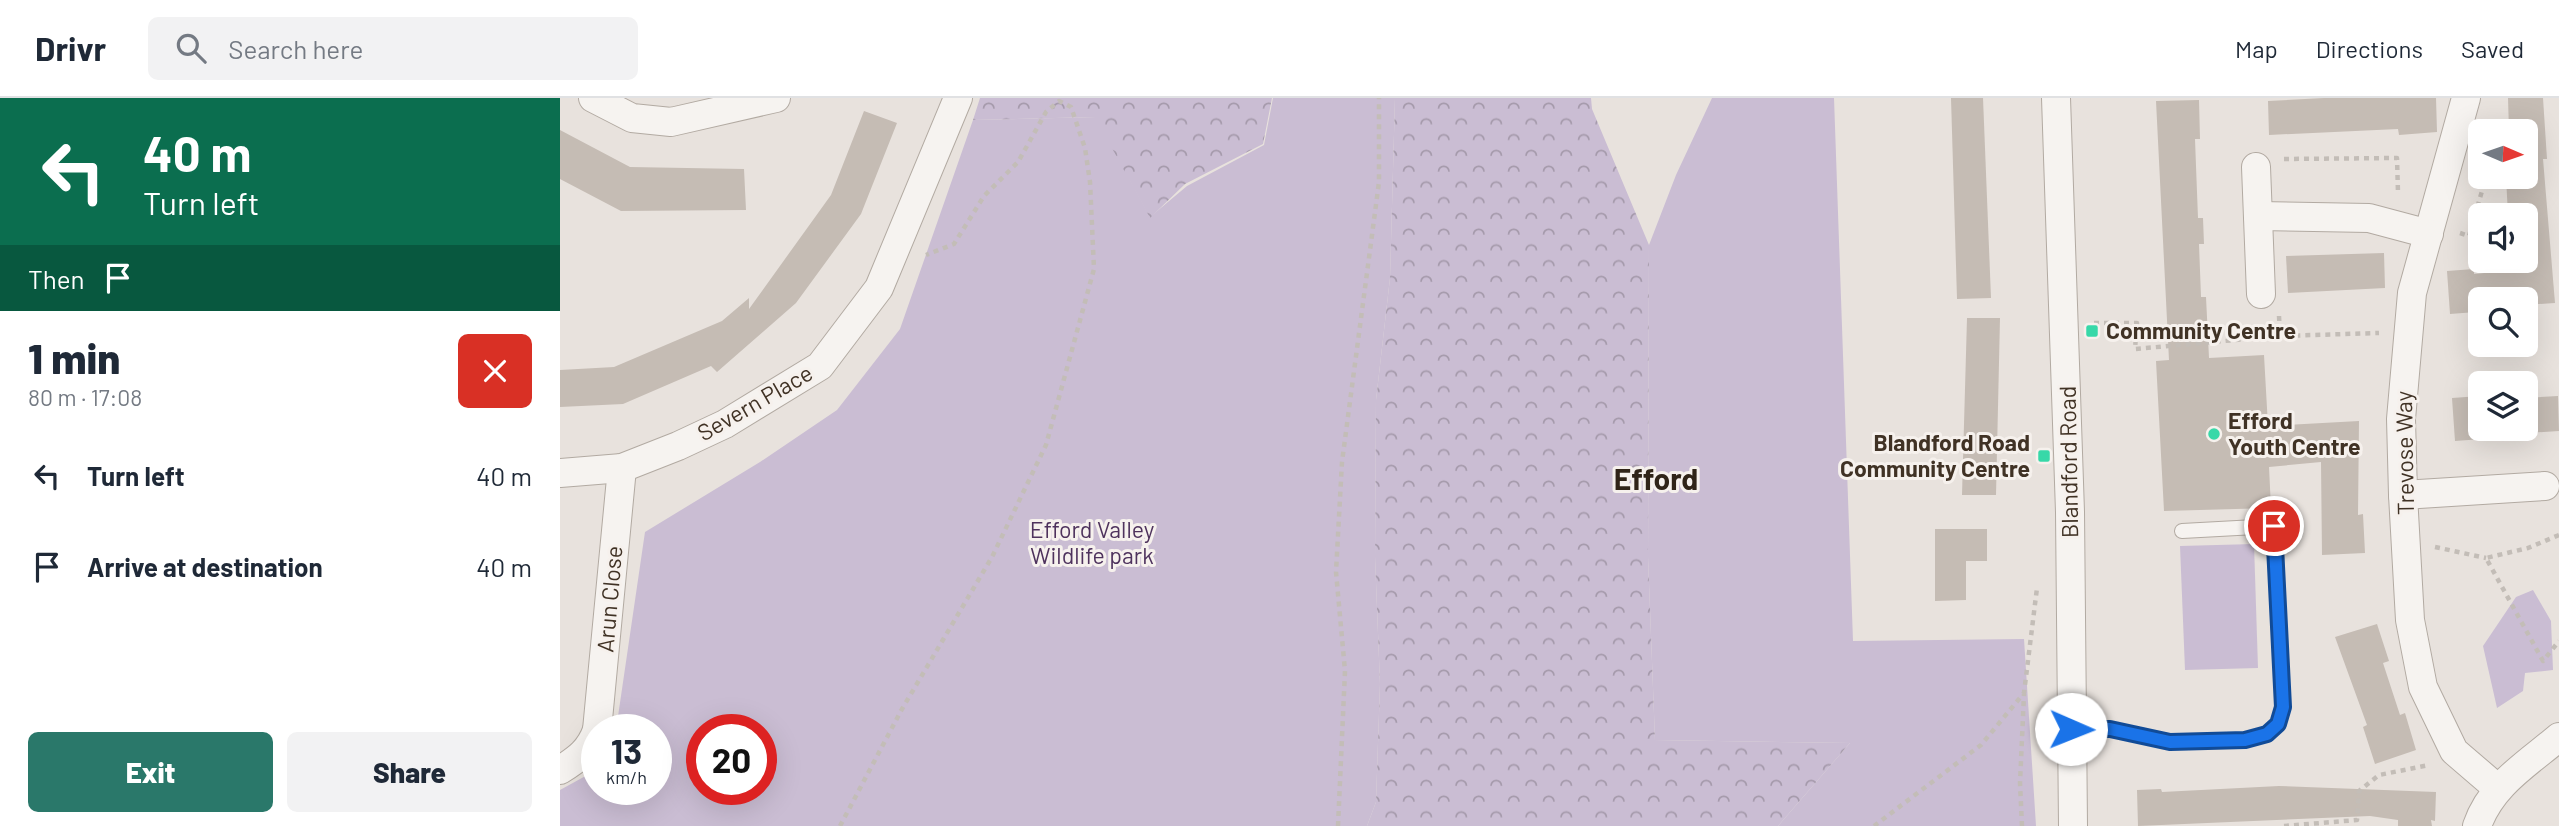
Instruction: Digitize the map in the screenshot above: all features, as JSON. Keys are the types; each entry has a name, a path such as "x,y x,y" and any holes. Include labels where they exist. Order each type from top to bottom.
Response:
{"street":[{"path":"593,98 632,118 671,122 705,106 776,98"},
{"name":"Blandford Road","path":"2056,98 2070,512 2073,826"},
{"name":"Trevose Way","path":"2466,98 2412,293 2401,419 2403,495 2410,620 2423,687 2454,751 2497,789"},
{"name":"Severn Place","path":"560,473 622,468 725,424 820,366 855,323 887,272 956,99"},
{"path":"2256,167 2261,295"},
{"path":"2258,216 2369,218 2429,234"},
{"name":"Arun Close","path":"599,714 622,468"},
{"path":"2403,495 2545,486"},
{"path":"2477,826 2484,805 2497,789 2559,737"},
{"name":"Arun Close","path":"560,769 581,756"}],"lane":[{"path":"2071,729 2110,729 2170,742 2195,743 2245,740 2267,734 2278,724 2283,707 2274,526 2182,531"}],"path":[{"path":"1338,826 1345,671 1336,572 1342,462 1379,182 1379,98"},
{"path":"840,826 902,709 992,558 1046,445 1094,269 1090,182 1085,148 1071,107 1059,100 1046,112 1018,162 984,196 954,244 887,272"},
{"path":"2256,167 2257,159 2397,158 2400,226"},
{"path":"2108,323 2137,323 2135,349 2280,336 2408,332"},
{"path":"2407,540 2486,558 2528,548 2559,536"},
{"path":"2486,558 2543,661 2559,640"},
{"path":"2022,826 2020,783 2024,693 2038,584"},
{"path":"1874,826 1981,745 2024,693"},
{"path":"2284,826 2357,823 2359,790 2379,775 2424,767 2454,751"}],"green space":[{"path":"980,98 1272,98 1263,144 1185,184 1150,218 1095,117 973,120"},
{"name":"Efford Valley Wildlife park","path":"1273,98 1395,98 1390,278 1376,400 1375,557 1380,684 1376,802 1367,826 560,826 560,790 581,778 581,805 672,805 672,714 618,714 645,532 760,462 837,410 900,329 973,120 1096,117 1150,217 1187,186 1264,145"},
{"path":"1395,98 1591,98 1592,109 1649,245 1648,557 1655,740 1850,743 1778,826 1367,826 1376,802 1380,684 1375,557 1376,400 1390,278"},
{"path":"1712,98 1834,98 1853,641 2024,639 2036,826 1778,826 1850,743 1655,740 1648,557 1649,245 1676,175"},
{"path":"2254,544 2258,668 2185,670 2180,546"},
{"path":"2533,590 2551,621 2553,670 2525,673 2523,691 2497,708 2483,646 2516,597"}],"building":[{"path":"1951,98 1983,98 1991,298 1957,299"},
{"path":"2436,98 2437,132 2399,135 2398,129 2269,135 2268,101"},
{"path":"2508,98 2543,98 2547,159 2543,159 2555,303 2538,304 2538,287 2468,287 2468,313 2450,314 2447,271 2468,269 2468,273 2474,274 2538,273 2538,203 2507,203 2507,189 2538,189 2538,119 2509,119"},
{"path":"2199,100 2200,139 2195,139 2198,218 2203,218 2204,244 2199,244 2201,297 2206,297 2209,358 2264,355 2268,426 2359,421 2358,515 2363,514 2365,553 2322,555 2321,462 2269,467 2271,508 2164,511 2156,361 2169,360 2156,101"},
{"path":"864,111 897,123 861,214 796,303 717,372 711,366 623,404 560,407 560,370 614,367 722,321 749,298 749,309 831,195"},
{"path":"560,130 630,167 744,169 746,210 621,211 560,179"},
{"path":"2384,253 2385,288 2288,293 2286,256"},
{"path":"1967,318 2000,318 1996,495 1962,495"},
{"path":"2558,396 2559,431 2538,432 2538,397"},
{"path":"2468,397 2468,440 2455,441 2452,398"},
{"path":"1935,529 1987,529 1987,561 1966,561 1966,600 1935,601"},
{"path":"2377,624 2389,661 2383,663 2400,715 2405,713 2416,750 2375,764 2363,727 2367,725 2335,637"},
{"path":"2279,786 2436,792 2435,821 2431,820 2432,826 2398,826 2398,820 2370,816 2138,826 2137,790 2161,789 2162,792"}],"place":[{"name":"Community Centre","path":"2092,331"},
{"name":"Efford Youth Centre","path":"2214,434"},
{"name":"Blandford Road Community Centre","path":"2044,456"}],"district":[{"name":"Efford","path":"1656,480"}],"route":[{"path":"2071,729 2110,729 2170,742 2195,743 2245,740 2267,734 2278,724 2283,707 2274,526"}]}
